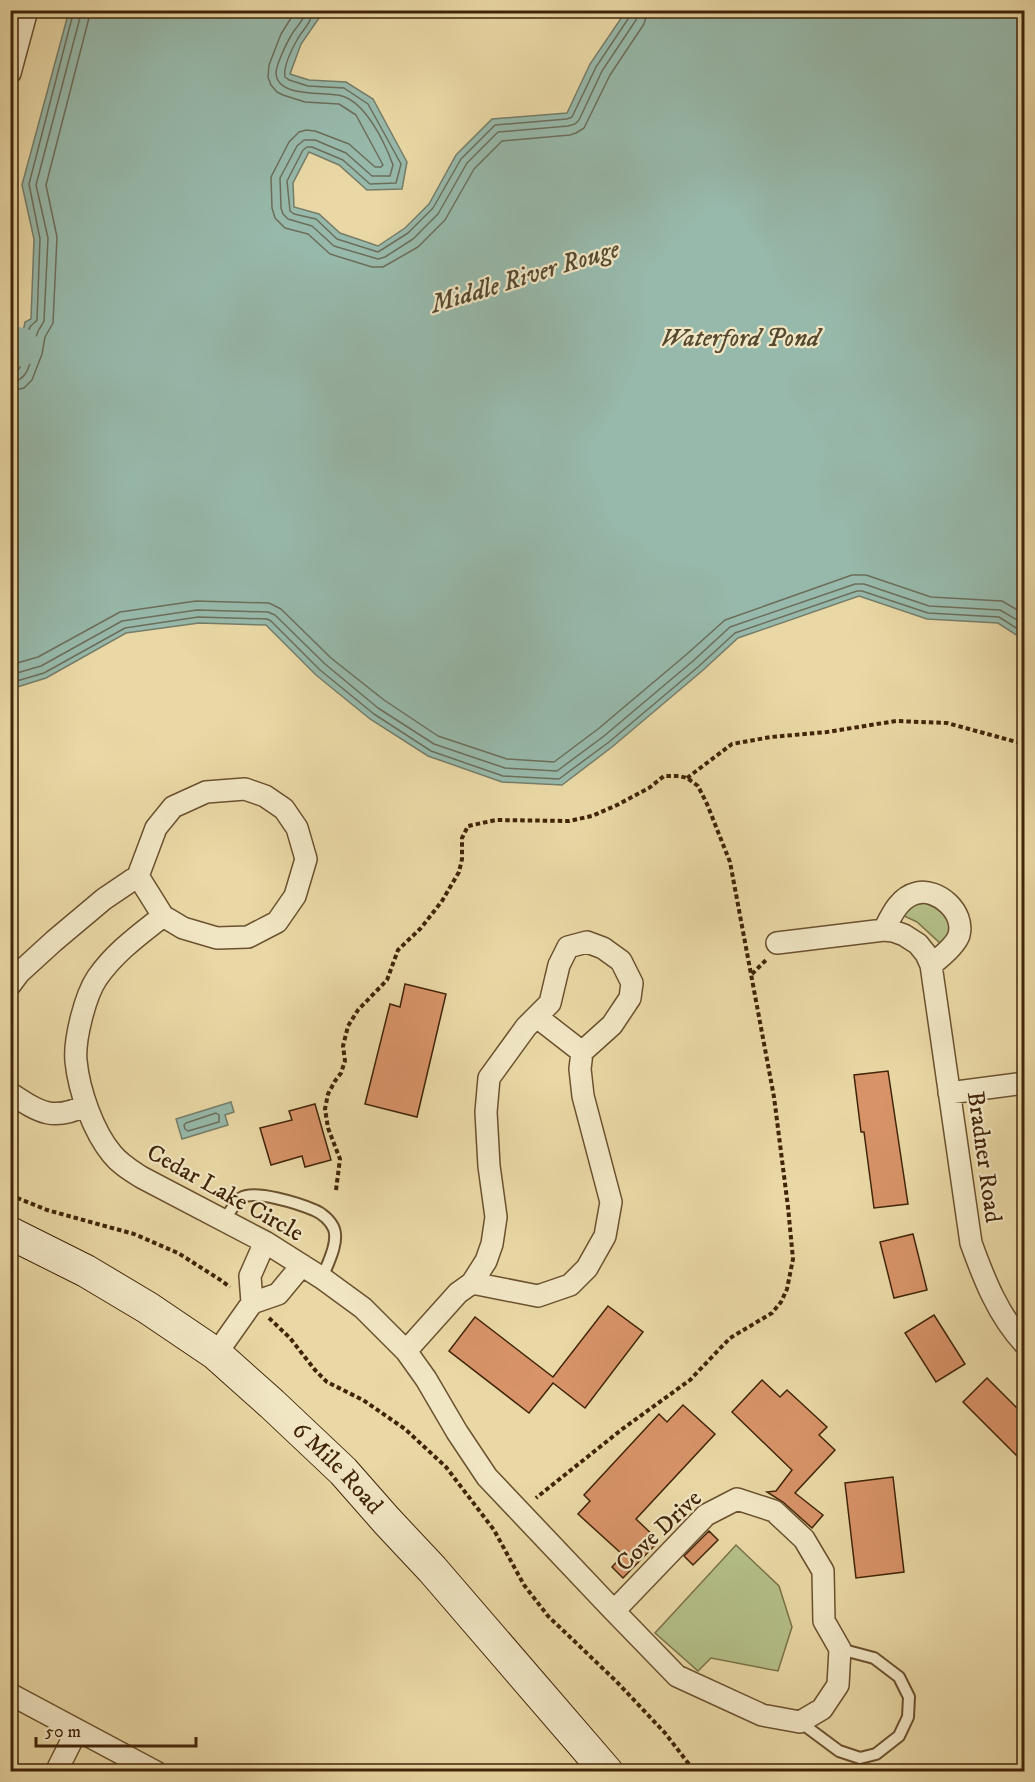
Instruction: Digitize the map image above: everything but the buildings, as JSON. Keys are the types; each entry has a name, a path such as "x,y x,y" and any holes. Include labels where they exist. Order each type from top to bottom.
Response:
{"street":[{"path":"10,74 27,10"},
{"path":"10,985 19,973 54,941 104,899 138,876 156,828 173,807 206,792 245,789 265,796 284,809 297,828 306,859 296,896 277,922 248,937 217,938 183,928 163,916 138,876"},
{"path":"884,930 892,912 902,901 915,893 932,893 951,905 959,919 959,935 948,951 931,965"},
{"name":"Cedar Lake Circle","path":"163,916 121,949 96,980 81,1014 76,1060 86,1106 104,1143 122,1164 141,1178 266,1242 302,1265"},
{"name":"Bradner Road","path":"777,943 892,930 904,934 918,944 926,954 931,965 971,1243 984,1280 995,1301 1024,1343"},
{"path":"406,1351 458,1293 472,1283 486,1260 492,1244 496,1217 489,1166 486,1112 489,1078 526,1027 550,1003 559,965 568,947 587,942 603,948 621,961 632,983 630,998 612,1025 582,1053 580,1069 583,1096 611,1202 605,1236 587,1268 570,1285 538,1296 472,1283"},
{"path":"537,1017 582,1053"},
{"path":"949,1094 1024,1083"},
{"path":"10,1093 36,1110 55,1114 73,1112 86,1106"},
{"name":"6 Mile Road","path":"10,1233 95,1276 148,1308 216,1354 272,1404 343,1471 432,1569 607,1772"},
{"path":"252,1303 250,1276 266,1242"},
{"path":"216,1354 252,1303 278,1294 302,1265"},
{"name":"Cove Drive","path":"302,1265 363,1308 406,1351 487,1477 677,1676 762,1715 800,1722"},
{"name":"Cove Drive","path":"614,1611 706,1515 737,1499 774,1510 804,1539 823,1571 824,1621 840,1649"},
{"path":"800,1722 822,1709 838,1685 840,1649"},
{"path":"10,1694 156,1772"},
{"path":"56,1772 77,1730"}],"lane":[{"path":"224,1220 241,1197 254,1194 315,1210 329,1220 335,1230 334,1245 322,1278"},
{"path":"800,1722 839,1751 860,1758 876,1754 899,1736 908,1717 909,1697 899,1677 874,1658 840,1649"}],"path":[{"path":"687,778 732,744 771,736 828,732 896,721 947,723 1024,744"},
{"path":"336,1190 340,1159 328,1128 325,1109 328,1094 341,1073 345,1061 343,1046 348,1026 358,1010 387,980 398,950 421,928 442,902 459,872 462,859 462,838 468,826 496,820 569,821 592,816 617,806 649,788 664,776 687,778 698,786 730,862 774,1097 793,1258 787,1289 781,1302 772,1313 730,1338 690,1380 621,1430 534,1500"},
{"path":"10,1196 47,1210 134,1234 178,1254 252,1303 290,1338 327,1382 363,1400 405,1429 446,1467 494,1530 524,1585 548,1616 616,1681 665,1733 695,1772"}],"green space":[{"path":"925,903 936,908 949,919 949,933 940,943 917,922 904,916 912,906"},
{"path":"736,1545 779,1586 792,1627 778,1671 711,1658 698,1671 655,1633"}],"water":[{"name":"Waterford Pond","path":"69,11 318,11 319,18 301,44 290,74 309,80 346,82 373,99 407,162 402,189 367,190 339,165 309,152 293,183 294,207 319,214 340,233 378,246 405,228 429,204 456,155 492,119 567,113 590,64 626,11 1024,11 1024,640 998,623 927,619 859,596 738,638 612,747 562,785 502,782 428,756 370,719 316,675 266,625 199,623 126,633 46,678 11,689 10,387 13,382 10,376 20,347 25,322 31,319 34,239 22,185"},
{"path":"231,1102 234,1112 225,1115 228,1125 182,1139 176,1119"}],"waterway":[{"name":"Middle River Rouge","path":"10,345 20,347"}]}
